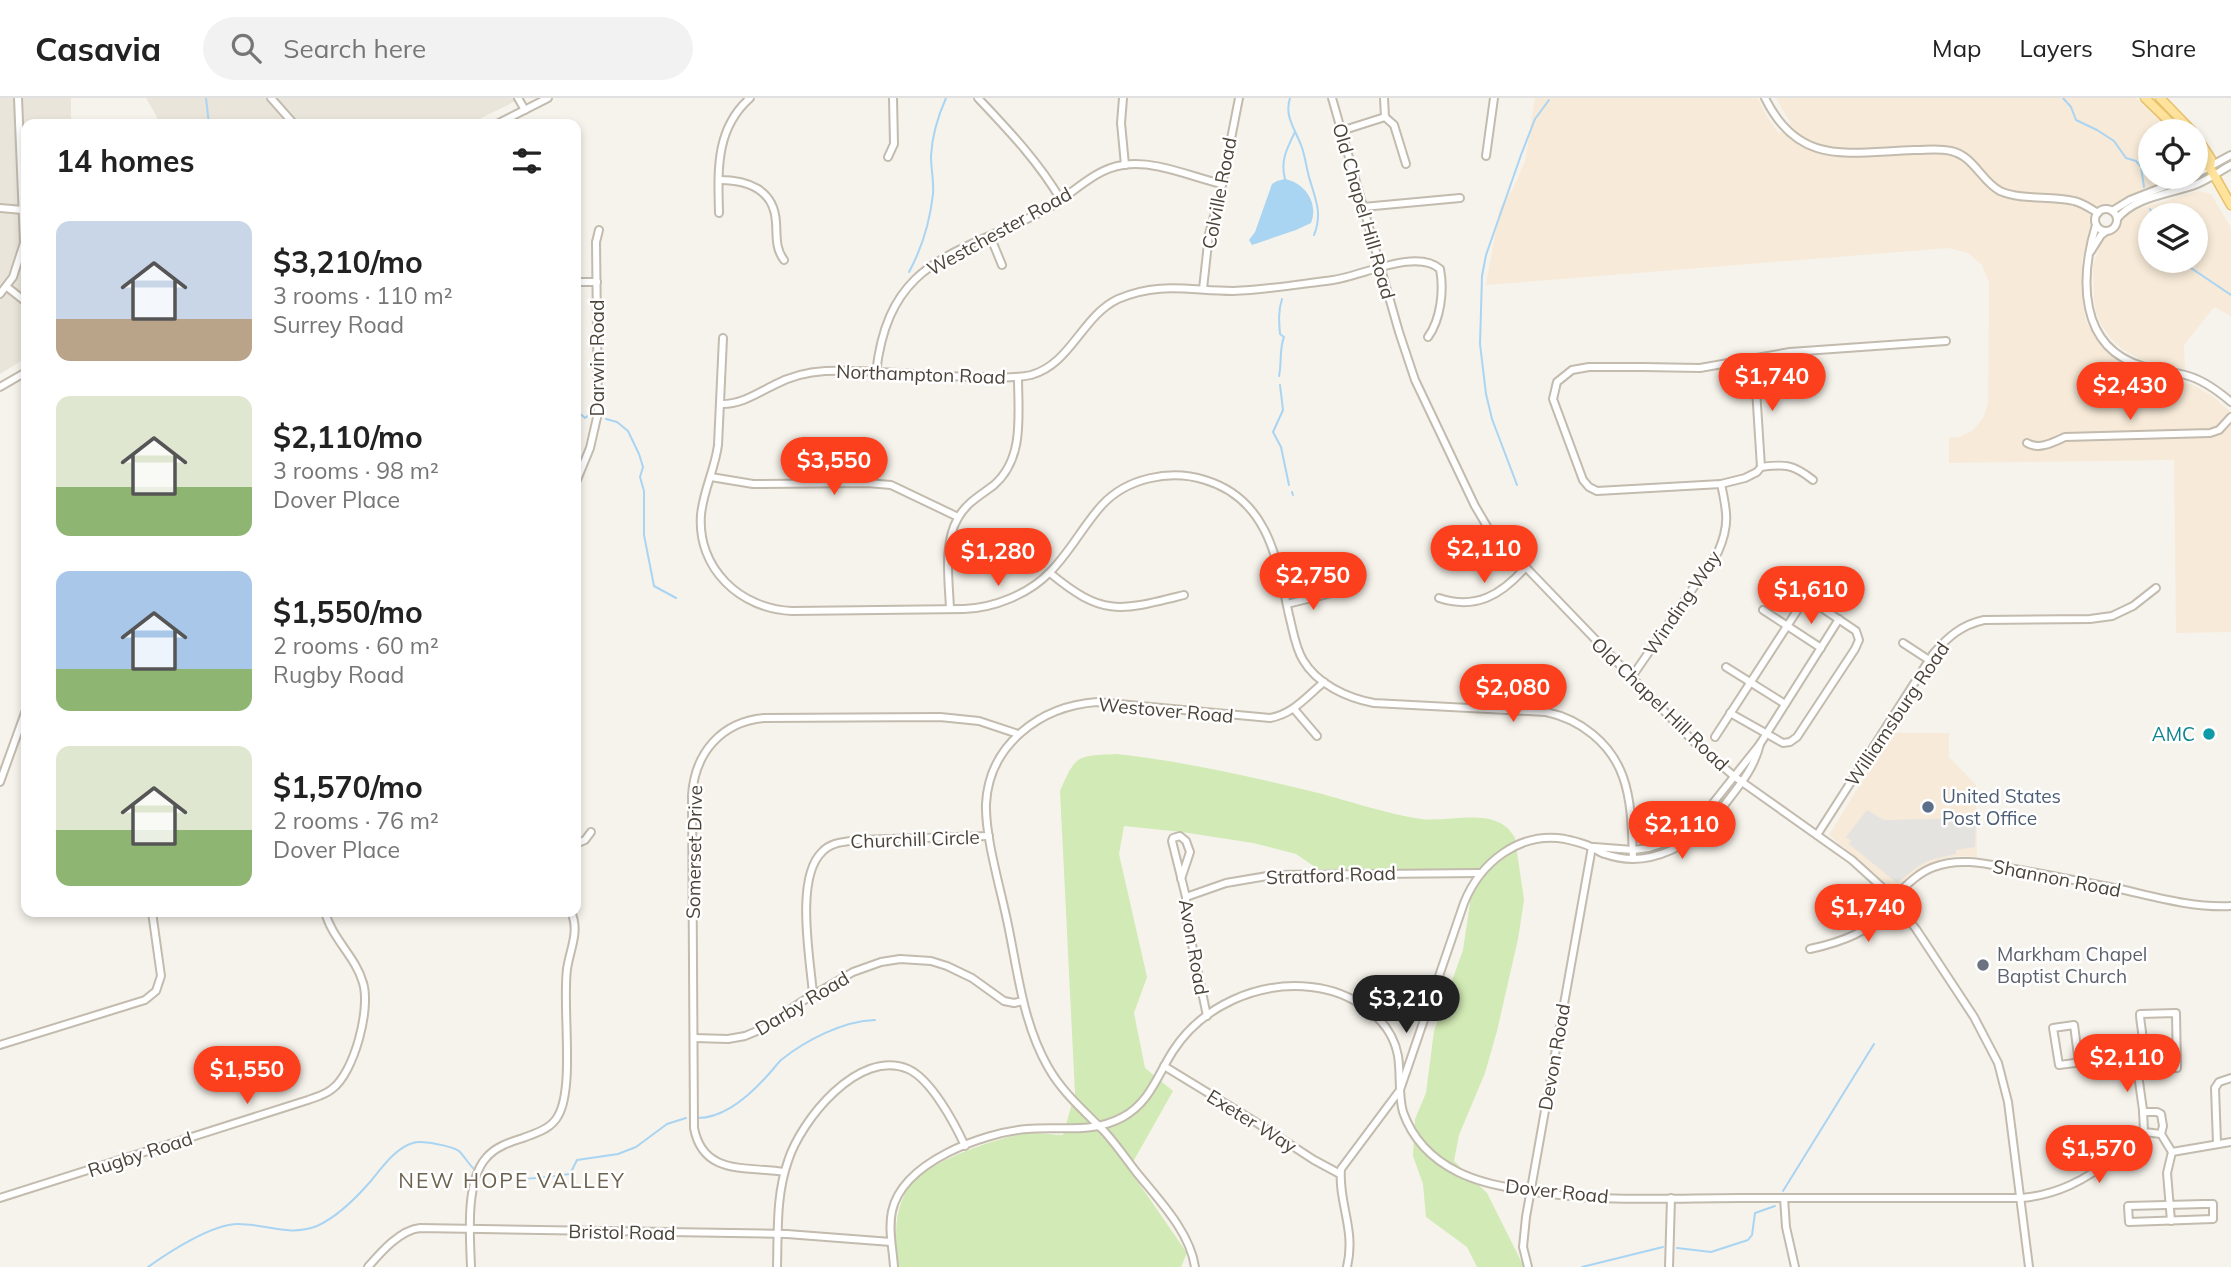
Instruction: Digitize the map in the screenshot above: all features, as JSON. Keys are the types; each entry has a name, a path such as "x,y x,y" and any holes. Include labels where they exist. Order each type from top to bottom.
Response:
{"main road":[{"path":"2145,98 2167,119"},
{"path":"2160,98 2181,119"},
{"path":"2208,154 2212,171"},
{"path":"2208,168 2231,205"}],"street":[{"path":"18,98 21,165"},
{"path":"271,98 290,119"},
{"path":"519,98 525,110"},
{"path":"507,119 548,98"},
{"path":"719,214 719,155 726,130 742,105 750,98"},
{"path":"888,157 894,144 893,98"},
{"path":"978,98 1038,163 1061,200"},
{"path":"1123,98 1121,123 1125,165"},
{"name":"Colville Road","path":"1203,289 1209,234 1223,184 1239,98"},
{"name":"Old Chapel Hill Road","path":"1332,98 1399,332 1420,393 1488,528 1694,742 1735,777 1852,860 1892,898 1916,929 1993,1052 2005,1086 2029,1267"},
{"path":"1384,98 1384,117"},
{"path":"1486,156 1494,98"},
{"path":"1765,98 1785,129 1816,149 1851,152 1949,150 1965,157 2000,190 2020,196 2076,202 2098,213"},
{"path":"1341,131 1384,117"},
{"path":"1384,117 1394,125 1406,164"},
{"path":"2089,256 2101,235 2115,228 2117,219 2124,211 2137,203 2180,190 2212,171 2231,155"},
{"name":"Westchester Road","path":"876,373 884,329 896,303 905,289 934,263 950,254 1061,200 1099,173 1125,165 1155,166 1223,184"},
{"path":"2208,172 2231,165"},
{"path":"719,180 744,181 762,192 770,201 775,212 777,248 784,260"},
{"path":"2112,211 2130,200 2158,189"},
{"path":"1363,206 1460,198"},
{"path":"0,208 21,210"},
{"path":"2098,213 2106,209 2112,211 2117,219"},
{"path":"2098,213 2089,256 2088,307 2091,319 2111,349 2144,367 2187,375 2231,402"},
{"path":"2096,225 2106,232"},
{"name":"Darwin Road","path":"581,470 597,424 596,242 599,230"},
{"path":"990,236 1002,265"},
{"path":"0,293 7,287 21,256"},
{"name":"Northampton Road","path":"720,404 742,400 803,374 826,371 933,377 1018,377 1037,373 1050,366 1092,319 1117,300 1152,289 1168,287 1249,290 1351,276 1402,263 1429,262 1440,269 1442,280 1435,327 1428,337"},
{"path":"581,282 597,282"},
{"path":"7,287 21,298"},
{"path":"723,338 718,445 701,514 702,537 706,551 723,580 750,601 783,611 975,609 998,603 1024,591 1049,573 1096,513 1118,492 1153,477 1179,475 1220,485 1245,503 1262,524 1272,546 1299,653 1308,668 1324,682 1357,699 1374,703 1546,712 1570,718 1601,742 1621,772 1628,795 1633,859"},
{"path":"1754,358 1761,467 1757,472 1721,484 1606,492 1592,489 1583,480 1554,402 1554,391 1560,378 1572,370 1643,366 1700,368 1754,358 1790,352 1946,341"},
{"path":"0,387 21,375"},
{"path":"950,609 950,550 953,531 958,517 976,497 996,483 1012,460 1018,438 1018,377"},
{"path":"2027,443 2035,446 2048,445 2065,437 2210,433 2219,430 2231,417"},
{"path":"1761,467 1786,464 1813,480"},
{"path":"711,477 753,484 884,484 904,489 958,517"},
{"name":"Winding Way","path":"1630,678 1718,552 1728,521 1721,484"},
{"path":"1440,598 1465,602 1487,598 1508,587 1525,568"},
{"path":"1049,573 1080,596 1110,607 1135,607 1184,595"},
{"path":"1730,713 1783,743 1790,742 1797,737 1859,639 1856,631 1782,581"},
{"name":"Williamsburg Road","path":"1817,835 1929,660 1948,636 1976,622 1996,619 2090,619 2112,616 2133,606 2156,588"},
{"path":"1287,604 1332,593"},
{"path":"1715,737 1806,597"},
{"path":"1763,610 1821,648"},
{"path":"1347,1267 1349,1229 1340,1174 1343,1166 1400,1090 1464,903 1480,873 1502,853 1535,840 1553,838 1592,847 1633,850 1661,845 1687,832 1704,816 1760,744 1839,620"},
{"path":"1903,643 1929,660"},
{"path":"1726,667 1785,704"},
{"name":"Westover Road","path":"1195,1267 1191,1249 1182,1233 1137,1172 1052,1074 1031,1031 989,836 986,806 990,781 1002,754 1018,734 1048,714 1084,703 1109,703 1260,718 1281,716 1294,709 1324,682"},
{"path":"1294,709 1317,736"},
{"name":"Somerset Drive","path":"784,1172 726,1166 716,1162 702,1149 693,1122 692,795 698,765 714,740 736,724 764,718 940,717 979,721 1018,734"},
{"path":"0,782 21,724"},
{"path":"1592,847 1602,854 1633,859 1664,854 1691,840 1717,815 1742,782 1754,764 1760,744"},
{"path":"581,842 591,832"},
{"name":"Churchill Circle","path":"813,994 807,924 808,877 813,862 823,850 837,843 857,840 989,836"},
{"name":"Avon Road","path":"1181,879 1189,852 1186,841 1180,836 1172,841 1181,879 1186,897 1186,916 1207,1016"},
{"name":"Devon Road","path":"1528,1267 1523,1241 1592,847"},
{"name":"Shannon Road","path":"1810,949 1840,942 1868,929 1891,908 1892,898 1913,880 1929,869 1963,861 2082,881 2180,902 2231,906"},
{"name":"Stratford Road","path":"1186,897 1226,883 1273,875 1480,873"},
{"path":"0,1034 1,1044 127,1007 152,996 161,976 153,917"},
{"name":"Rugby Road","path":"0,1198 308,1100 334,1088 352,1060 364,1013 365,996 361,978 331,930 327,917"},
{"path":"471,1267 475,1179 486,1158 504,1145 548,1127 557,1118 565,1101 566,985 575,927 572,917"},
{"name":"Darby Road","path":"694,1038 728,1039 745,1036 764,1028 813,994 861,968 891,960 907,959 947,966 980,983 1004,1001 1023,1001"},
{"name":"Dover Road","path":"894,1267 891,1215 901,1189 916,1173 934,1160 1000,1134 1045,1128 1098,1127 1122,1117 1141,1104 1154,1087 1177,1045 1207,1016 1234,999 1285,986 1314,987 1344,994 1367,1008 1387,1030 1397,1053 1402,1107 1423,1147 1440,1162 1460,1173 1531,1192 1591,1198 2021,1198 2045,1195 2074,1184 2094,1172 2144,1132"},
{"path":"2137,1069 2177,1068 2176,1013 2140,1014 2143,1043 2135,1053 2144,1132 2161,1134"},
{"path":"2079,1063 2074,1025 2053,1028 2059,1065 2079,1063 2114,1058 2119,1051"},
{"path":"2077,1049 2114,1044 2119,1051 2135,1053"},
{"path":"777,1267 778,1204 784,1172 800,1136 824,1103 852,1079 882,1065 904,1068 925,1082 965,1146"},
{"name":"Exeter Way","path":"1164,1066 1340,1174"},
{"path":"2217,1143 2215,1088 2219,1082 2231,1078"},
{"path":"2143,1112 2161,1114 2161,1134 2172,1152 2167,1173 2171,1220"},
{"path":"2172,1152 2231,1142"},
{"path":"1669,1267 1671,1198"},
{"path":"1784,1198 1786,1227 1795,1267"},
{"path":"2213,1204 2213,1219 2171,1220 2129,1222 2128,1206 2213,1204"},
{"name":"Bristol Road","path":"368,1267 381,1252 411,1229 778,1234 891,1242"}],"shaded area":[{"path":"0,98 71,98 71,119 21,119 21,361 0,374"},
{"path":"146,98 522,98 479,119 158,119"},
{"path":"1535,98 1758,98 1779,134 1791,124 1776,98 2136,98 2158,119 2138,119 2138,189 2147,189 2122,199 2105,212 2087,241 2082,259 2083,306 2086,321 2097,340 2118,361 2137,371 2193,385 2231,412 2231,632 2176,633 2174,460 1949,463 1949,438 1959,437 1973,430 1983,418 1988,404 1989,283 1982,265 1968,253 1949,248 1486,285 1500,207 1513,189 1525,161"},
{"path":"2198,191 2211,194 2231,228 2231,316 2214,307 2184,345 2185,369 2140,359 2113,341 2101,324 2094,299 2093,266 2102,238 2121,218 2138,209 2138,273 2208,273 2208,203 2158,203"},
{"path":"1892,733 1949,733 1949,757 1976,785 1977,857 1955,856 1936,861 1919,869 1894,890 1829,835"},
{"path":"1867,810 1884,820 1976,818 1975,847 1956,850 1956,854 1930,860 1897,883 1849,844 1851,841 1846,837"}],"green space":[{"path":"1117,754 1236,774 1421,819 1485,819 1507,828 1515,838 1524,900 1518,939 1485,1073 1459,1135 1454,1161 1487,1193 1524,1267 1477,1267 1467,1247 1426,1217 1423,1184 1413,1156 1415,1119 1426,1093 1434,1031 1463,950 1475,869 1318,869 1296,854 1253,843 1124,826 1119,854 1147,977 1134,1013 1145,1068 1173,1091 1129,1169 1187,1253 1181,1267 899,1267 896,1237 898,1217 903,1197 916,1179 944,1161 997,1140 1030,1133 1063,1135 1075,1093 1060,791 1070,770 1080,759 1093,755"}],"water":[{"path":"1285,179 1304,189 1312,201 1311,223 1252,245 1249,240 1255,232 1272,184"}],"waterway":[{"path":"206,98 208,119"},
{"path":"909,272 922,244 930,214 933,141 946,98"},
{"path":"1290,98 1289,117 1302,149 1317,206 1318,220 1314,235"},
{"path":"2063,98 2071,107 2076,120 2114,141 2126,158 2138,163"},
{"path":"1517,485 1492,419 1486,394 1480,344 1482,276 1486,255 1521,155 1535,119 1549,100"},
{"path":"1285,179 1284,160 1295,132"},
{"path":"2198,273 2231,295"},
{"path":"1279,376 1284,337 1280,334 1279,325 1282,299"},
{"path":"1280,385 1283,410 1273,432 1281,447 1289,485"},
{"path":"581,414 585,418 591,413"},
{"path":"606,419 617,422 628,431 639,454 643,467 640,477 644,491 644,535 654,586 676,598"},
{"path":"698,1118 727,1110 745,1098 781,1060 802,1045 838,1028 875,1020"},
{"path":"1783,1191 1874,1044"},
{"path":"486,1173 516,1179 570,1174 577,1160 618,1154 636,1147 667,1124 686,1118"},
{"path":"148,1267 191,1240 228,1225 296,1230 317,1226 346,1207 394,1154 413,1143 429,1143 455,1149 473,1168"},
{"path":"1677,1248 1711,1252 1748,1240 1752,1235 1755,1213 1775,1206"},
{"path":"1582,1267 1663,1247"}],"place":[{"name":"AMC","path":"2209,734"},
{"name":"United States Post Office","path":"1928,807"},
{"name":"Markham Chapel Baptist Church","path":"1983,965"}],"district":[{"name":"NEW HOPE VALLEY","path":"512,1181"}]}
